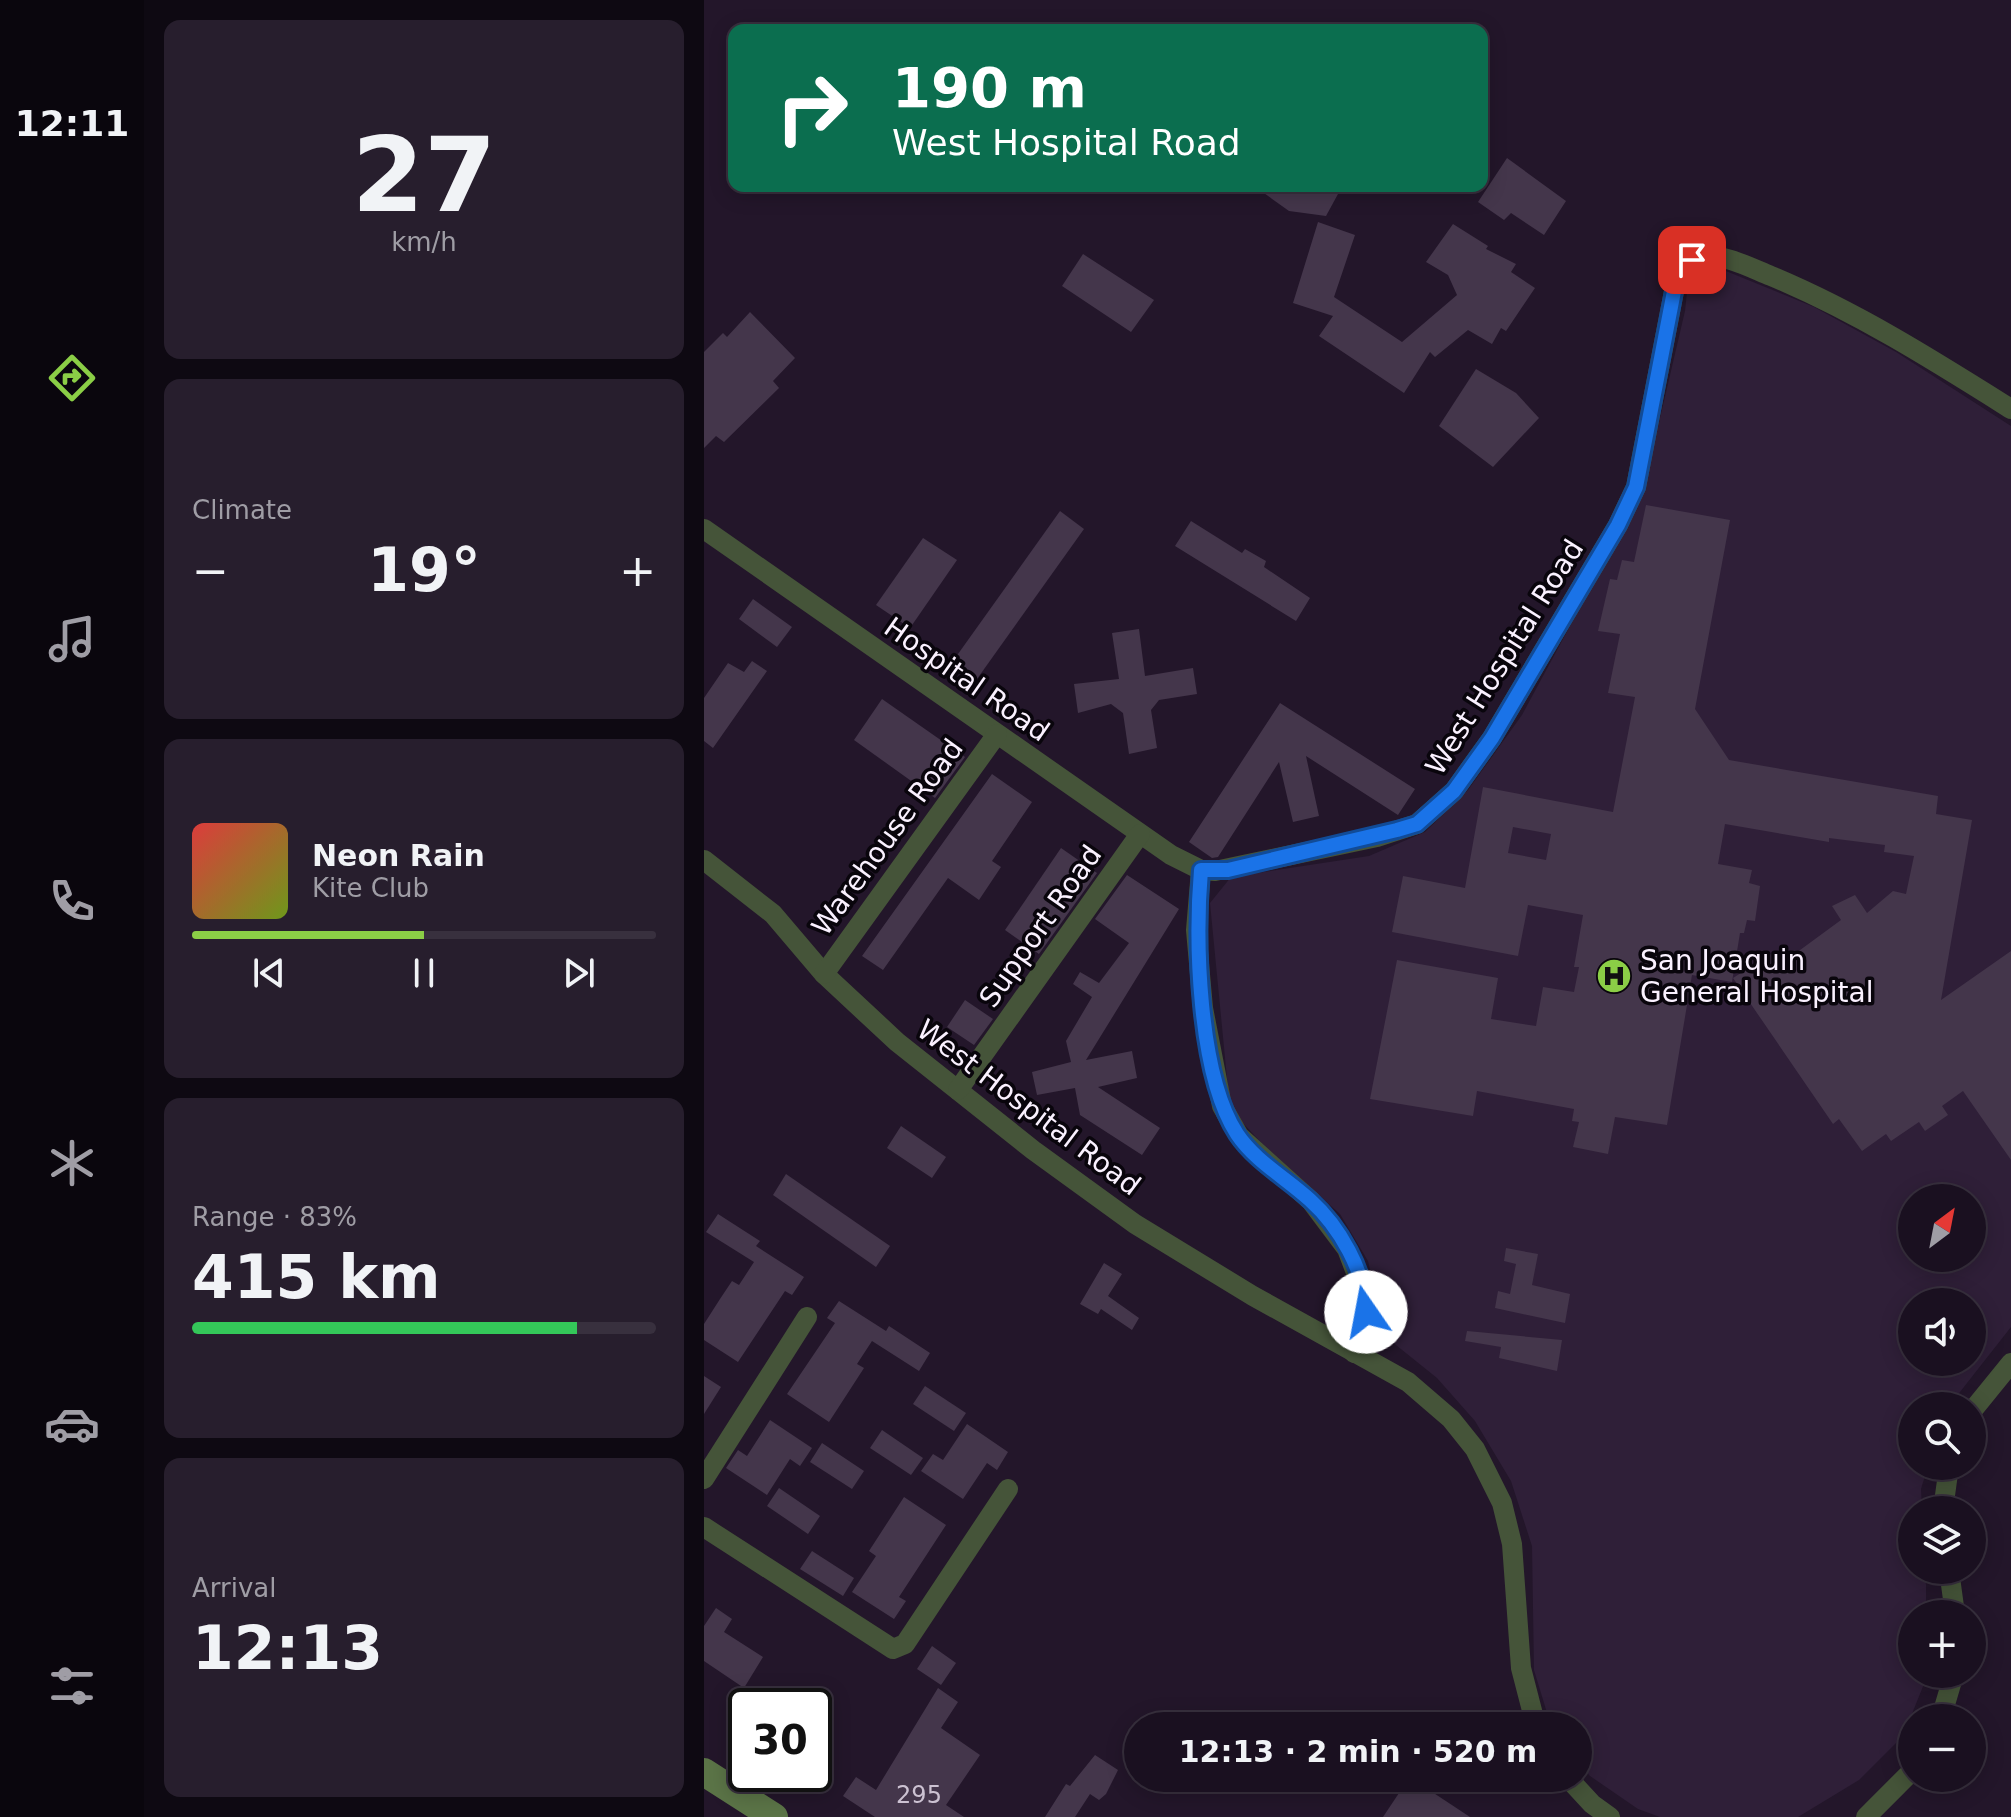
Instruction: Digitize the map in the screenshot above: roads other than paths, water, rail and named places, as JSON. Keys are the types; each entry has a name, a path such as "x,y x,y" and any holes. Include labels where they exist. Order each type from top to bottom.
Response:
{"main road":[{"path":"704,1772 774,1817"}],"street":[{"name":"West Hospital Road","path":"1201,870 1228,870 1417,824 1454,791 1492,738 1618,525 1636,487 1676,281 1682,268 1692,260 1718,257 1820,296 1875,324 2011,409"},
{"name":"Hospital Road","path":"704,529 1140,834 1201,870"},
{"name":"Warehouse Road","path":"824,974 997,734"},
{"name":"Support Road","path":"958,1090 1140,834"},
{"name":"West Hospital Road","path":"704,860 773,914 824,974 897,1042 1135,1224 1426,1394 1475,1449 1494,1483 1512,1544 1521,1668 1532,1712"},
{"path":"1201,870 1196,930 1203,1008 1222,1106 1239,1136 1311,1201 1347,1249 1366,1299 1366,1312 1354,1353"},
{"path":"704,1479 807,1317"},
{"path":"1986,1394 2011,1363"},
{"path":"704,1527 893,1649 905,1644 1008,1489"},
{"path":"1866,1817 1898,1785"},
{"path":"1576,1792 1586,1811 1610,1817"}],"place":[{"name":"San Joaquin General Hospital","path":"1614,976"}]}
